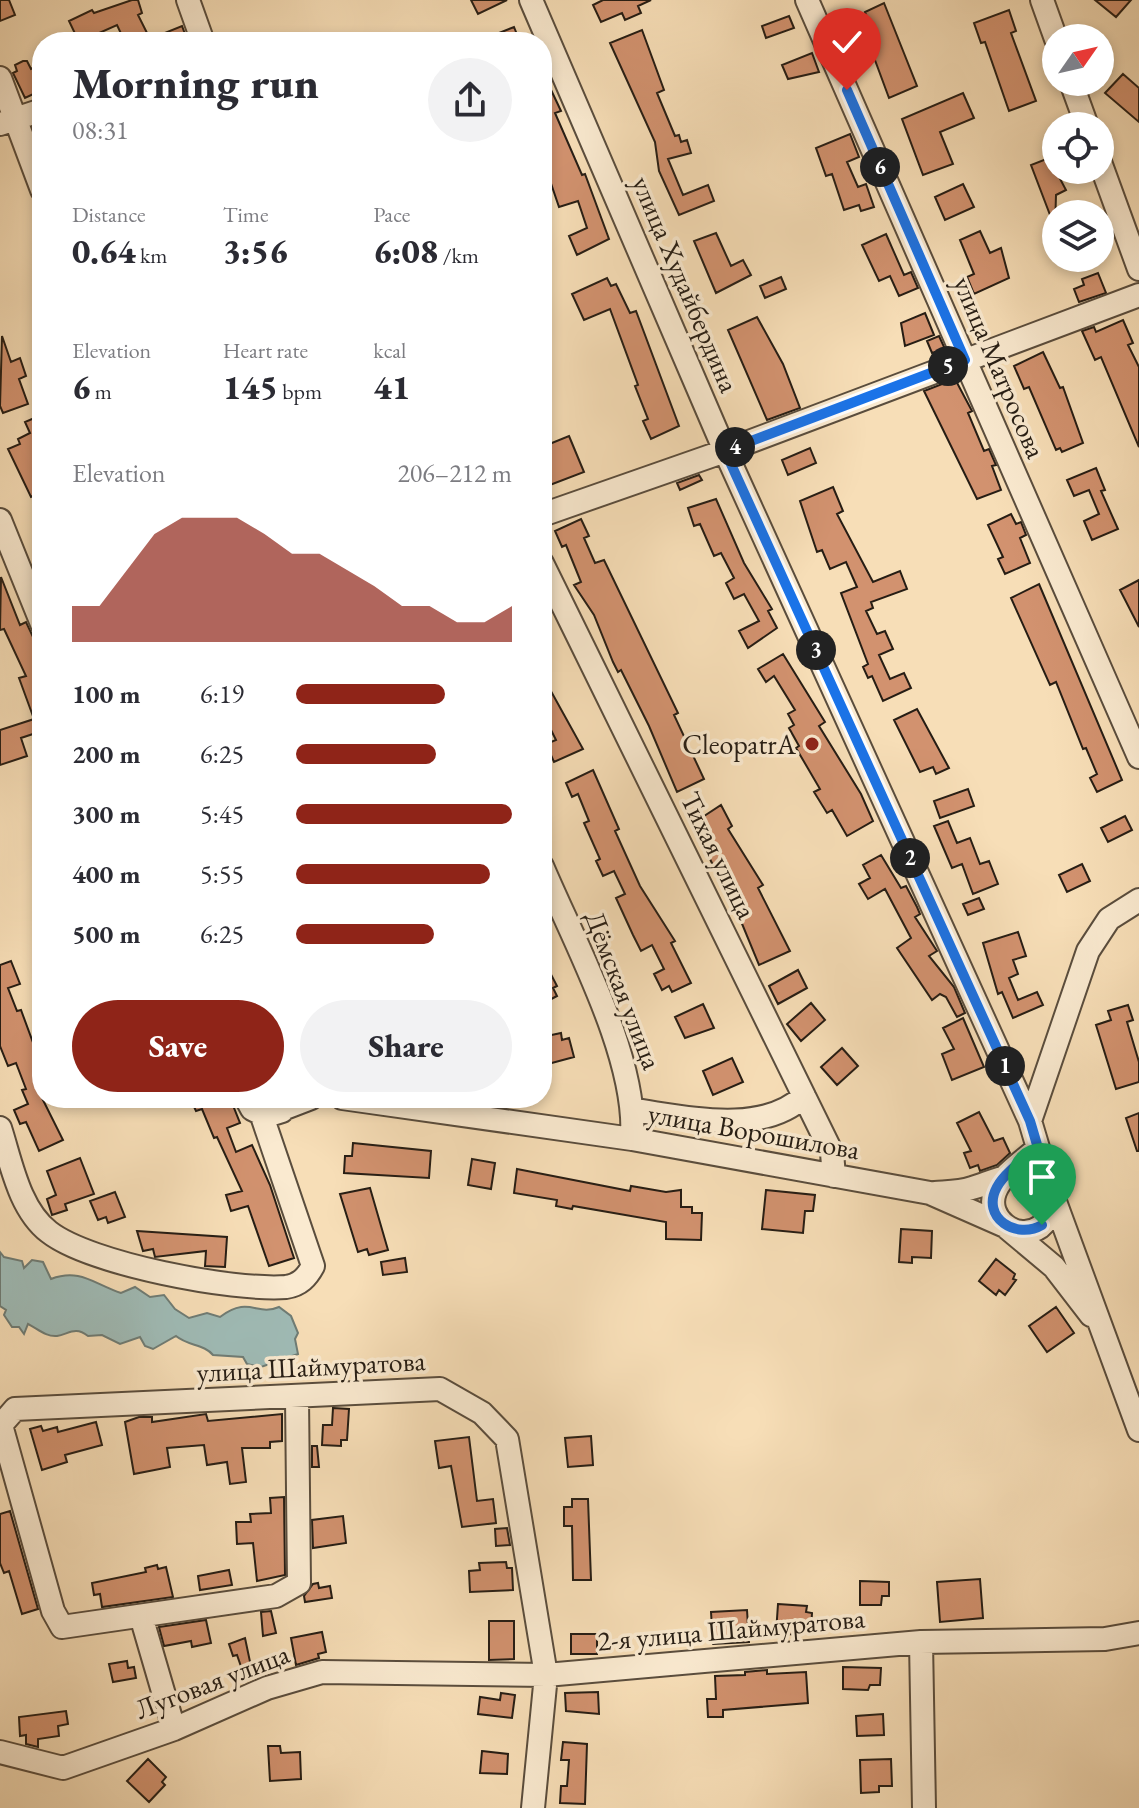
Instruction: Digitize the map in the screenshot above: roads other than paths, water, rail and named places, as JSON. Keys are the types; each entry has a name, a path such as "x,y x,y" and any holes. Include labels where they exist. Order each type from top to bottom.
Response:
{"street":[{"path":"188,0 199,32"},
{"name":"улица Худайбердина","path":"531,0 545,32"},
{"name":"улица Матросова","path":"807,0 1139,757"},
{"path":"1042,0 1051,24"},
{"name":"улица Худайбердина","path":"552,49 725,451 1030,1121 1050,1188 1139,1430"},
{"path":"0,78 8,122 32,170"},
{"path":"8,122 32,114"},
{"path":"1108,184 1139,269"},
{"path":"552,512 725,451 1139,295"},
{"path":"0,520 32,599"},
{"name":"Тихая улица","path":"552,583 832,1153 834,1176"},
{"name":"Дёмская улица","path":"552,890 626,1066 634,1110 632,1139"},
{"path":"1030,1121 1088,951 1109,919 1139,900"},
{"path":"634,1110 709,1120 772,1116 792,1108 804,1096"},
{"path":"0,1128 20,1191 32,1214 48,1232 73,1246 177,1278 287,1287 305,1279 313,1266 262,1116 251,1108"},
{"path":"262,1116 275,1115 281,1108"},
{"name":"улица Ворошилова","path":"456,1108 930,1193 1005,1226 1054,1267 1104,1331"},
{"path":"930,1193 969,1190 1006,1176 1015,1172 1036,1174 1050,1188 1053,1208 1042,1225 1024,1232 1005,1226 998,1219 993,1201 995,1191 1006,1176 1038,1148"},
{"name":"улица Шаймуратова","path":"141,1616 62,1627 53,1611 1,1425 15,1409 440,1389 482,1413 507,1439 546,1675 533,1808"},
{"path":"174,1729 141,1616 276,1596 299,1583 297,1398"},
{"name":"2-я улица Шаймуратова","path":"546,1675 921,1642 1105,1639 1139,1633"},
{"path":"921,1642 924,1808"},
{"name":"Луговая улица","path":"0,1752 63,1768 174,1729 267,1688 322,1672 546,1675"}],"water":[{"path":"0,1252 4,1257 22,1261 24,1268 32,1260 43,1262 51,1279 79,1276 121,1293 135,1287 150,1297 164,1295 175,1309 189,1318 207,1313 220,1317 246,1307 264,1310 279,1307 291,1316 298,1333 295,1339 298,1354 261,1367 247,1364 243,1357 213,1355 176,1336 153,1349 145,1346 140,1337 120,1344 102,1335 88,1336 79,1332 49,1335 28,1324 24,1334 19,1327 12,1327 4,1315 6,1310 0,1306"}],"place":[{"name":"CleopatrA","path":"812,744"}]}
